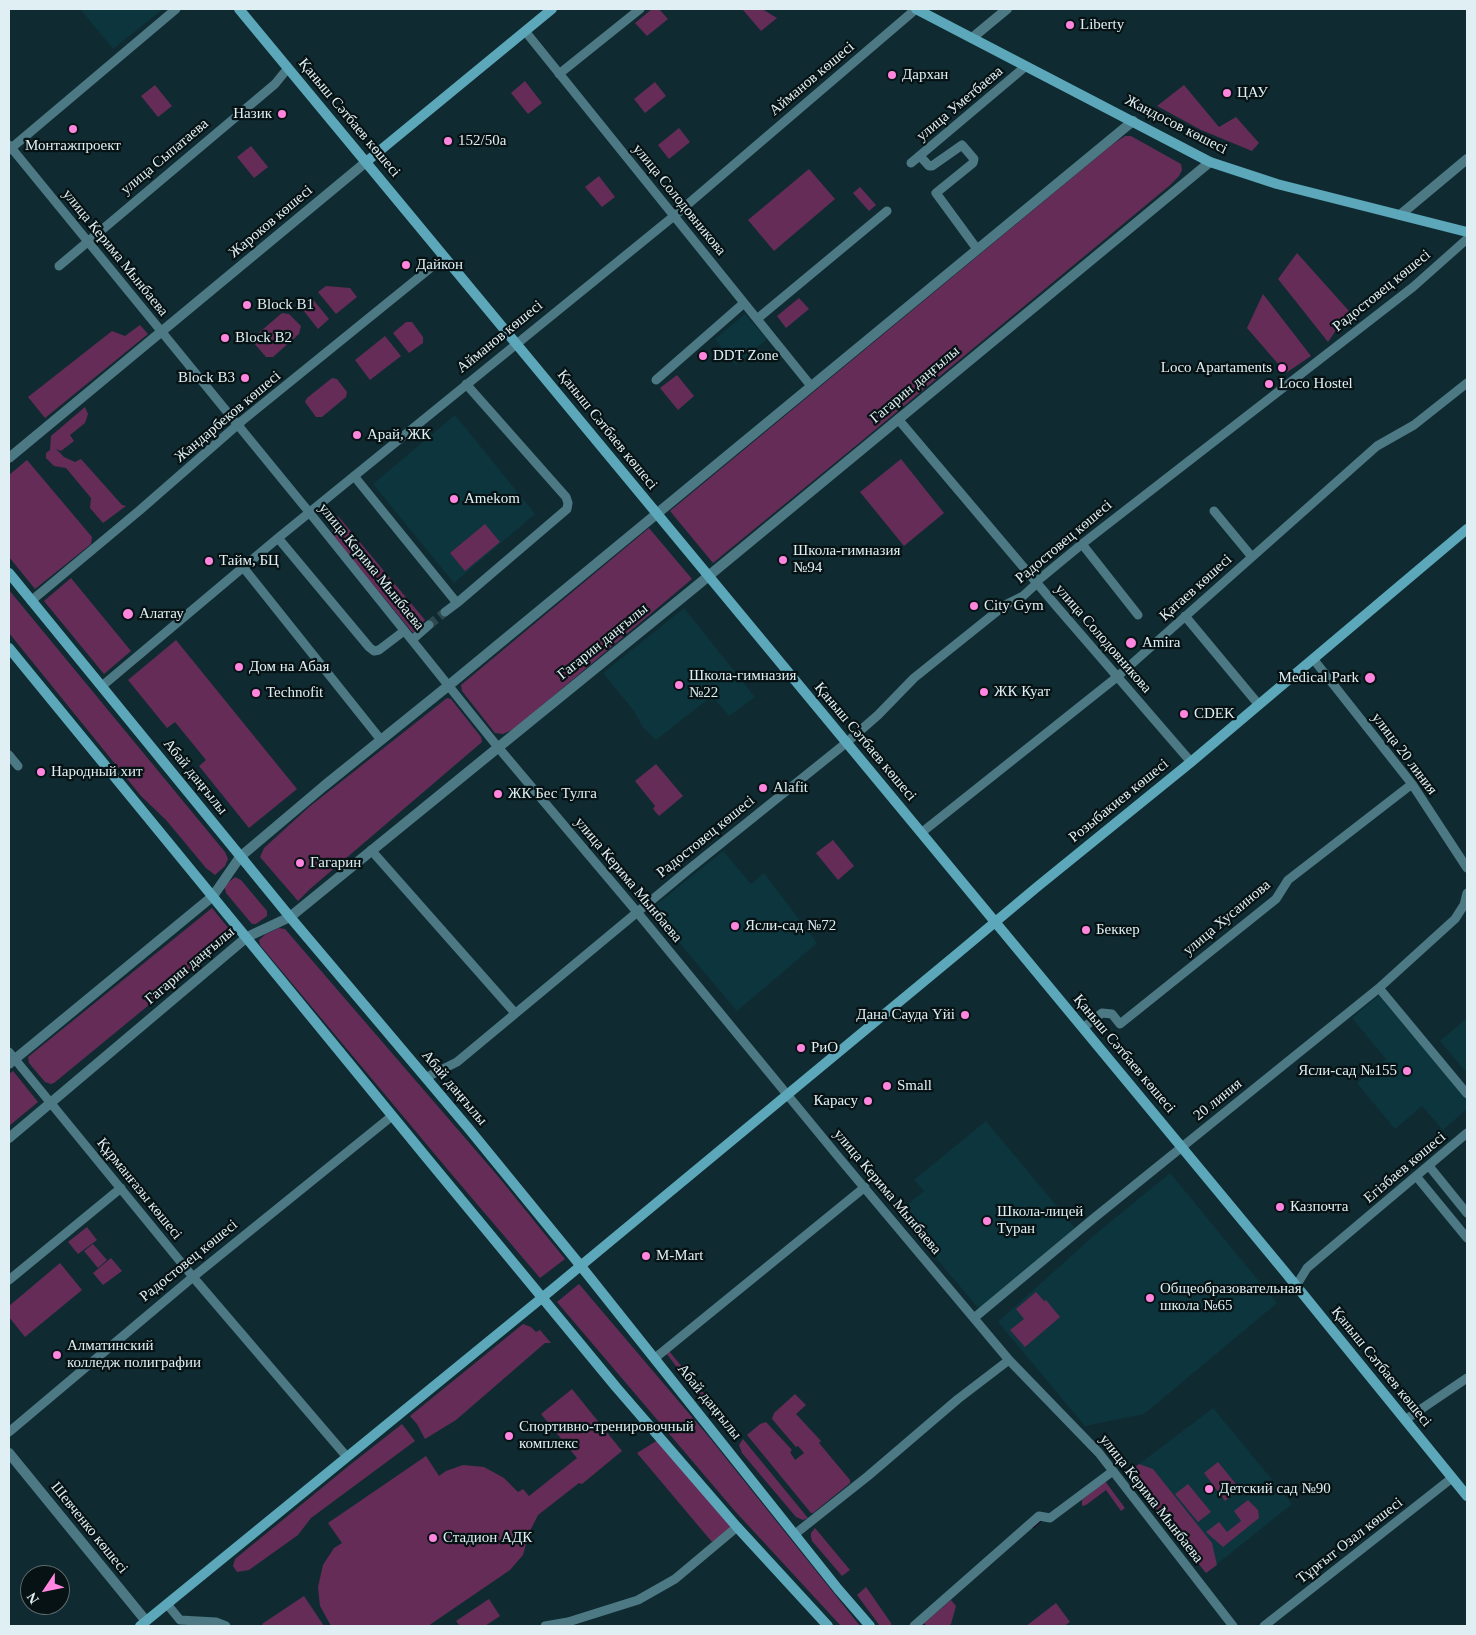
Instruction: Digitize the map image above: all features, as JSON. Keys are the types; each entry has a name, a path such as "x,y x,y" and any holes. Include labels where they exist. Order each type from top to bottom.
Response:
{"main road":[{"name":"Қаныш Сәтбаев көшесі","path":"239,9 1083,1028 1467,1496"},
{"name":"Жароков көшесі","path":"366,162 552,9"},
{"name":"Жандосов көшесі","path":"916,9 1210,162 1277,184 1467,232"},
{"name":"Розыбакиев көшесі","path":"580,1265 1314,660 1467,529"},
{"name":"Абай даңғылы","path":"9,573 240,857 427,1077 870,1626"},
{"path":"9,648 616,1387 737,1527 828,1626"},
{"path":"143,1624 580,1265"}],"street":[{"path":"10,148 176,9"},
{"path":"560,74 640,9"},
{"name":"Айманов көшесі","path":"102,686 243,566 674,216 916,9"},
{"path":"972,38 1007,9"},
{"name":"улица Солодовникова","path":"525,31 811,386"},
{"name":"улица Уметбаева","path":"911,163 1026,66"},
{"name":"улица Сыпатаева","path":"59,266 275,84 288,68"},
{"path":"11,1058 213,896 240,857 1132,121"},
{"path":"920,156 929,166 932,166 962,145 974,159 973,163 936,193 977,249"},
{"name":"улица Керима Мынбаева","path":"10,148 88,240 238,424 448,686 865,1188 1009,1360 1099,1453 1234,1626"},
{"path":"1400,215 1467,159"},
{"name":"Жароков көшесі","path":"9,458 366,162"},
{"name":"Гагарин даңғылы","path":"9,1138 247,937 290,916 708,576 1210,162"},
{"path":"757,319 887,211"},
{"name":"Радостовец көшесі","path":"427,1077 457,1062 637,912 846,743 878,715 914,678 1005,605 1023,596 1036,582 1082,544 1413,287 1467,239"},
{"name":"Жандарбеков көшесі","path":"32,601 238,424 444,257"},
{"path":"656,380 744,303"},
{"path":"445,612 568,509 566,497 466,384"},
{"name":"Қатаев көшесі","path":"921,833 1020,752 1117,677 1377,446 1414,425 1467,384"},
{"name":"улица Солодовникова","path":"898,419 1191,762"},
{"path":"354,476 457,603"},
{"path":"1214,511 1252,557"},
{"path":"278,538 368,647 379,650 404,631"},
{"path":"1082,544 1138,615"},
{"path":"243,566 381,740"},
{"path":"1185,616 1259,705"},
{"path":"412,640 429,625"},
{"name":"улица 20 линия","path":"1314,660 1412,784 1467,868"},
{"path":"9,755 18,766"},
{"name":"улица Хусаинова","path":"1083,1028 1102,1014 1112,1014 1120,1024 1276,898 1288,880 1412,784"},
{"path":"371,850 515,1013"},
{"name":"20 линия","path":"974,1318 1181,1147 1379,988 1455,919 1464,905 1467,893"},
{"path":"1379,988 1467,1094"},
{"name":"Құрманғазы көшесі","path":"11,1058 51,1103 193,1276 347,1457"},
{"name":"Радостовец көшесі","path":"9,1432 193,1276 392,1116"},
{"name":"Егізбаев көшесі","path":"1296,1286 1307,1268 1467,1134"},
{"path":"1429,1166 1467,1214"},
{"path":"1416,1176 1467,1238"},
{"path":"9,1280 120,1188"},
{"path":"655,1358 865,1188"},
{"path":"795,1534 868,1476 958,1399 1009,1360"},
{"path":"1405,1420 1467,1378"},
{"name":"Шевченко көшесі","path":"9,1453 143,1624"},
{"path":"914,1626 1040,1516 1050,1518 1113,1471"},
{"name":"Тұрғыт Озал көшесі","path":"1264,1626 1452,1478"},
{"path":"545,1626 568,1622 638,1600 675,1579 737,1527"},
{"path":"167,1604 180,1620 216,1622 226,1626"}],"shaded area":[{"path":"80,9 163,9 113,49"},
{"path":"652,9 659,9 668,19 647,36 635,23"},
{"path":"762,9 777,18 761,31 743,10"},
{"path":"525,81 542,103 528,114 511,93"},
{"path":"655,82 666,96 645,113 634,99"},
{"path":"155,85 172,106 158,117 141,96"},
{"path":"1184,85 1219,127 1236,117 1259,143 1252,151 1201,130 1157,106"},
{"path":"679,128 690,142 669,159 658,145"},
{"path":"1125,136 1131,136 1181,164 1182,170 1179,176 713,563 670,511"},
{"path":"251,146 268,167 254,178 237,157"},
{"path":"809,169 835,199 774,251 748,220"},
{"path":"599,176 615,197 602,207 585,187"},
{"path":"860,187 876,205 869,211 853,193"},
{"path":"1297,253 1349,311 1328,342 1278,279"},
{"path":"326,286 350,288 357,297 336,314 318,292"},
{"path":"1263,294 1311,356 1286,373 1247,328"},
{"path":"311,297 329,319 318,329 300,306"},
{"path":"799,298 809,309 786,328 777,316"},
{"path":"282,313 289,314 301,326 299,334 273,357 266,357 253,342 255,336"},
{"path":"745,314 767,339 736,365 715,339"},
{"path":"406,322 412,322 423,337 423,343 409,353 393,333"},
{"path":"140,325 148,334 45,418 28,397 112,331 125,336"},
{"path":"385,336 401,356 370,380 355,360"},
{"path":"677,375 694,396 678,410 660,388"},
{"path":"332,378 337,379 347,392 346,397 322,417 316,417 305,402 307,398"},
{"path":"85,407 88,414 85,423 70,435 74,441 61,451 56,449 64,457 75,462 81,459 122,505 126,506 103,523 90,508 91,498 66,468 54,466 46,458 46,453 50,450 51,436"},
{"name":"Amekom","path":"455,415 535,514 454,583 373,484"},
{"path":"901,459 944,513 904,546 860,492"},
{"path":"27,460 92,537 91,544 35,589 9,557 9,475"},
{"path":"338,516 425,620 413,633 332,535 333,522"},
{"path":"485,524 500,542 465,571 450,553"},
{"path":"649,528 692,579 514,729 503,734 495,733 462,691 461,685"},
{"path":"71,578 131,651 104,674 44,601"},
{"path":"9,590 225,852 228,859 225,866 215,875 206,868 166,820 141,796 9,633"},
{"name":"Школа-гимназия №22","path":"684,608 755,697 729,716 712,696 656,740 642,726 634,711 603,673"},
{"path":"176,640 297,789 249,828 199,766 206,760 175,722 167,728 128,680"},
{"path":"447,698 451,699 481,737 482,742 298,901 260,857 264,848 309,807"},
{"path":"656,764 683,796 659,816 653,809 655,806 635,781"},
{"path":"833,840 854,866 838,880 816,853"},
{"name":"Ясли-сад №72","path":"723,851 751,884 764,873 817,943 737,1011 651,909"},
{"path":"235,877 241,880 267,911 267,916 256,924 252,924 226,893 224,886"},
{"path":"212,908 234,935 54,1083 45,1082 29,1063 28,1057"},
{"path":"279,928 285,929 497,1175 565,1259 540,1278 260,945 259,940 266,934"},
{"name":"Ясли-сад №155","path":"1379,995 1467,1100 1467,1109 1443,1130 1422,1106 1395,1129 1357,1083 1386,1059 1352,1018"},
{"path":"1467,1018 1467,1073 1440,1041"},
{"path":"13,1071 38,1102 9,1126 9,1074"},
{"name":"Школа-лицей Туран","path":"986,1121 1075,1228 979,1309 898,1213 924,1191 914,1180"},
{"name":"Общеобразовательная школа №65","path":"1170,1173 1277,1303 1144,1414 1085,1426 998,1322 1091,1238"},
{"path":"87,1227 97,1240 78,1254 68,1242"},
{"path":"93,1244 107,1260 98,1268 84,1251"},
{"path":"111,1258 122,1271 103,1285 93,1273"},
{"path":"60,1263 82,1290 25,1337 9,1317 9,1306"},
{"path":"579,1284 709,1437 860,1626 841,1626 734,1510 557,1302"},
{"path":"1036,1292 1044,1301 1046,1300 1060,1317 1025,1347 1010,1330 1024,1319 1016,1309"},
{"path":"523,1324 531,1327 536,1332 540,1330 551,1343 545,1343 456,1420 425,1439 410,1416"},
{"path":"669,1351 739,1436 733,1437 728,1435 666,1353"},
{"name":"Стадион АДК","path":"572,1389 622,1451 582,1484 579,1483 538,1515 529,1533 523,1555 510,1570 428,1626 331,1626 320,1606 318,1587 323,1565 334,1548 342,1543 328,1523 426,1456 439,1476 446,1471 463,1465 484,1467 504,1478 518,1492 523,1489 529,1496 577,1458 541,1414"},
{"path":"795,1394 806,1405 796,1414 821,1441 819,1443 850,1480 850,1483 813,1513 811,1513 747,1435 760,1424 766,1422 792,1450 790,1452 795,1460 804,1453 798,1446 796,1447 772,1419 774,1413"},
{"name":"Детский сад №90","path":"1213,1408 1292,1504 1206,1573 1126,1474"},
{"path":"402,1424 415,1441 311,1518 298,1535 249,1570 237,1572 233,1566 235,1559"},
{"path":"743,1439 808,1518 803,1520 796,1517 742,1453 739,1445"},
{"path":"658,1440 732,1524 729,1530 712,1542 637,1453"},
{"path":"1218,1462 1240,1489 1225,1501 1204,1473"},
{"path":"1139,1464 1153,1469 1212,1543 1217,1565 1206,1573 1126,1474"},
{"path":"1105,1481 1125,1508 1121,1511 1106,1490 1082,1506 1082,1500"},
{"path":"1188,1484 1211,1512 1198,1522 1175,1494"},
{"path":"1248,1500 1258,1510 1259,1518 1223,1547 1206,1532 1219,1522 1227,1532 1241,1521 1234,1511"},
{"path":"815,1528 850,1570 842,1576 812,1541 811,1533"},
{"path":"866,1587 891,1623 891,1626 880,1626 857,1595"},
{"path":"304,1596 324,1626 264,1626 262,1624"},
{"path":"489,1599 500,1616 485,1626 460,1626 456,1621"},
{"path":"951,1600 956,1606 949,1626 927,1626 924,1623"},
{"path":"1056,1603 1070,1622 1064,1626 1026,1626"}],"waterway":[{"path":"1033,1527 1041,1520"}],"tunnel":[{"path":"429,625 445,612"}],"place":[{"name":"Liberty","path":"1070,25"},
{"name":"Дархан","path":"892,75"},
{"name":"ЦАУ","path":"1227,93"},
{"name":"Назик","path":"282,114"},
{"name":"Монтажпроект","path":"73,129"},
{"name":"152/50a","path":"448,141"},
{"name":"Дайкон","path":"406,265"},
{"name":"Block B1","path":"247,305"},
{"name":"Block B2","path":"225,338"},
{"name":"DDT Zone","path":"703,356"},
{"name":"Loco Apartaments","path":"1282,368"},
{"name":"Block B3","path":"245,378"},
{"name":"Loco Hostel","path":"1269,384"},
{"name":"Арай, ЖК","path":"357,435"},
{"name":"Amekom","path":"454,499"},
{"name":"Школа-гимназия №94","path":"783,560"},
{"name":"Тайм, БЦ","path":"209,561"},
{"name":"City Gym","path":"974,606"},
{"name":"Алатау","path":"128,614"},
{"name":"Amira","path":"1131,643"},
{"name":"Дом на Абая","path":"239,667"},
{"name":"Medical Park","path":"1370,678"},
{"name":"Школа-гимназия №22","path":"679,685"},
{"name":"ЖК Куат","path":"984,692"},
{"name":"Technofit","path":"256,693"},
{"name":"CDEK","path":"1184,714"},
{"name":"Народный хит","path":"41,772"},
{"name":"Alafit","path":"763,788"},
{"name":"ЖК Бес Тулга","path":"498,794"},
{"name":"Гагарин","path":"300,863"},
{"name":"Ясли-сад №72","path":"735,926"},
{"name":"Беккер","path":"1086,930"},
{"name":"Дана Сауда Үйі","path":"965,1015"},
{"name":"РиО","path":"801,1048"},
{"name":"Ясли-сад №155","path":"1407,1071"},
{"name":"Small","path":"887,1086"},
{"name":"Карасу","path":"868,1101"},
{"name":"Казпочта","path":"1280,1207"},
{"name":"Школа-лицей Туран","path":"987,1221"},
{"name":"M-Mart","path":"646,1256"},
{"name":"Общеобразовательная школа №65","path":"1150,1298"},
{"name":"Алматинский колледж полиграфии","path":"57,1355"},
{"name":"Спортивно-тренировочный комплекс","path":"509,1436"},
{"name":"Детский сад №90","path":"1209,1489"},
{"name":"Стадион АДК","path":"433,1538"}]}
